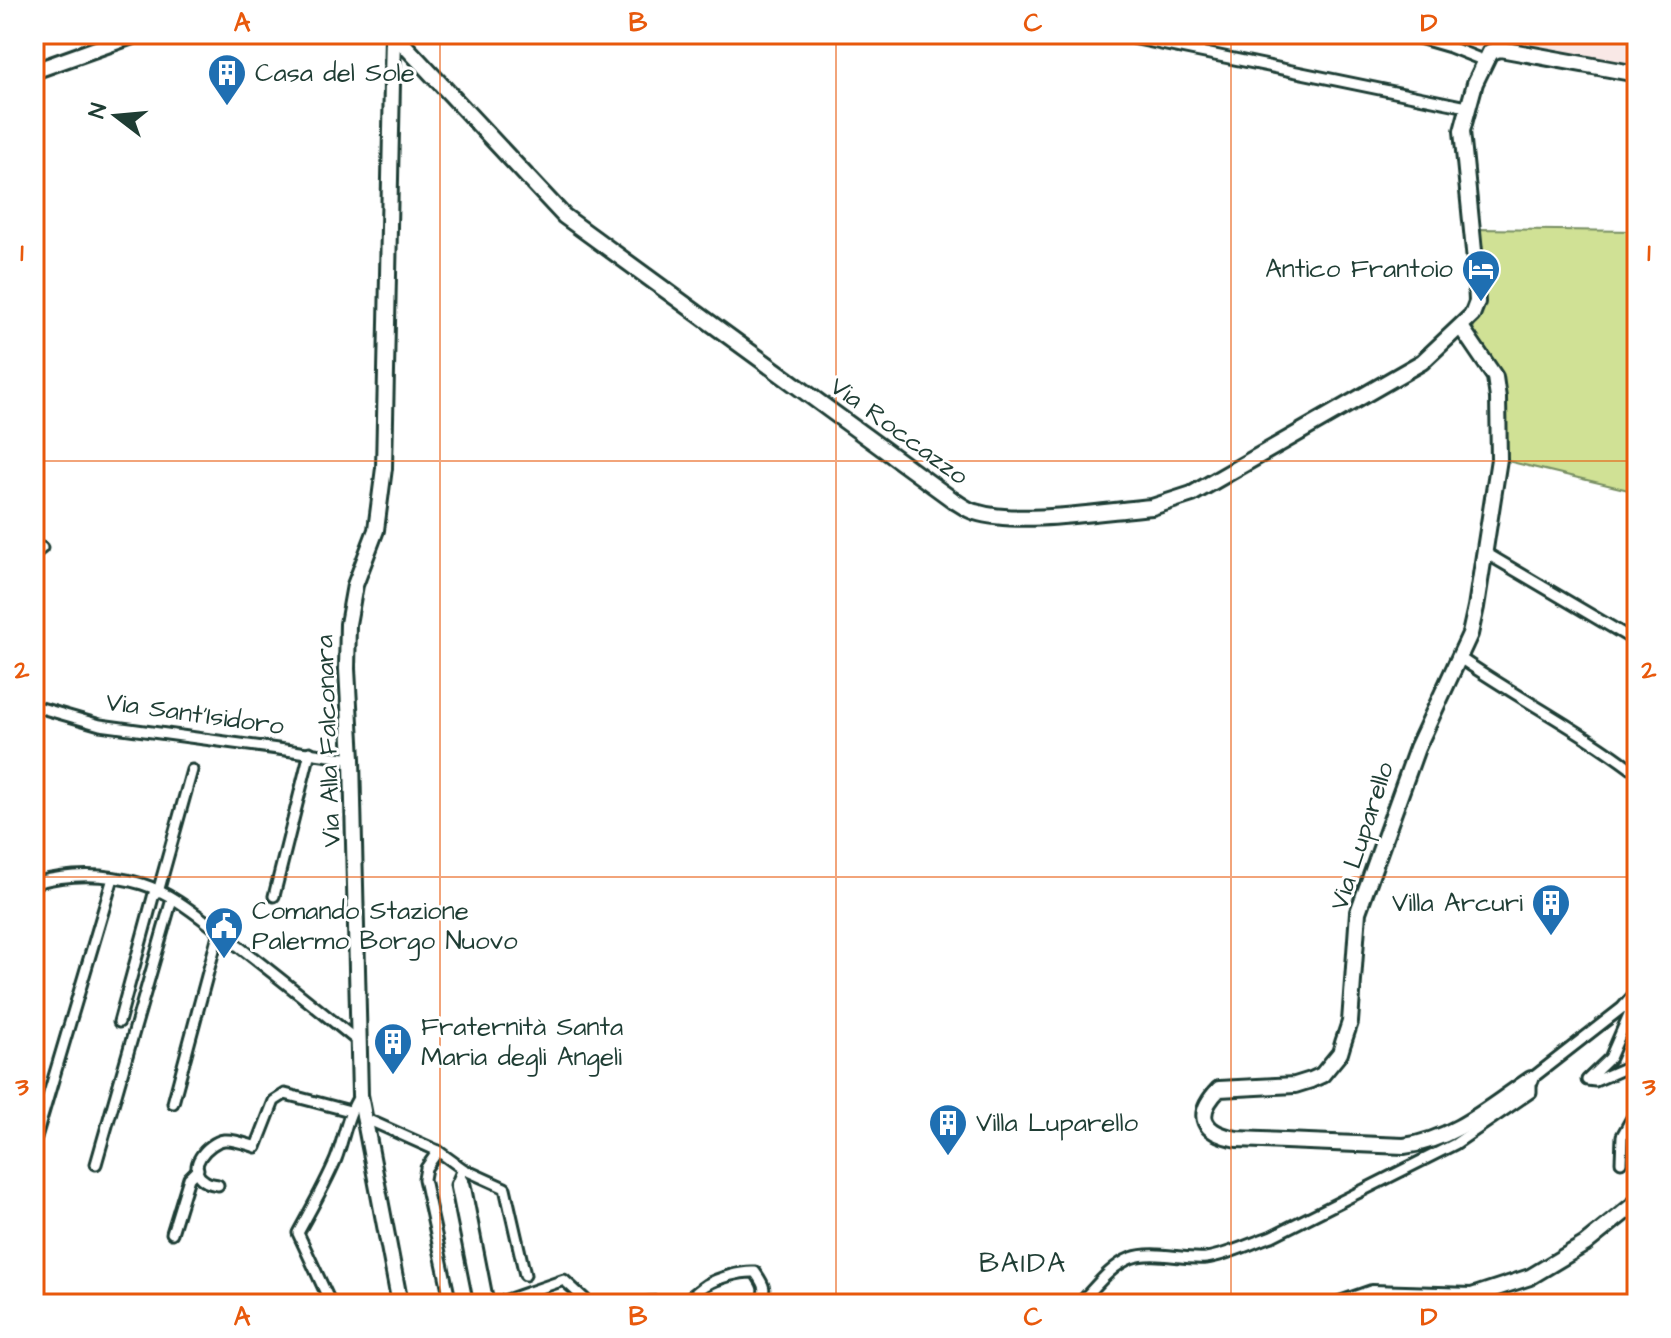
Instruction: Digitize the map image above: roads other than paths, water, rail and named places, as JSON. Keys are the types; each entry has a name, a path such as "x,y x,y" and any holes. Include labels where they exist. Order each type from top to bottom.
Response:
{"street":[{"path":"34,71 138,34"},
{"name":"Via Roccazzo","path":"394,34 564,216 971,511 1023,518 1152,507 1172,502 1204,487 1422,362 1461,327"},
{"name":"Via Alla Falconara","path":"394,34 384,468 376,530 355,585 348,624 347,669 360,1043 360,1095 356,1114 400,1304"},
{"path":"1405,34 1485,61"},
{"path":"1132,38 1467,107"},
{"path":"1461,327 1472,315 1477,302 1462,131 1467,107 1490,52 1500,49 1637,74"},
{"name":"Via Luparello","path":"1461,327 1495,377 1499,459 1470,634 1417,748 1358,912 1350,1022 1340,1053 1322,1075 1295,1085 1219,1089 1211,1097 1205,1122 1218,1136 1237,1139 1404,1146 1423,1144 1445,1136 1531,1079"},
{"path":"1484,552 1637,642"},
{"path":"1460,658 1547,715 1603,747 1637,773"},
{"name":"Via Sant'Isidoro","path":"34,706 100,725 352,759"},
{"path":"274,896 310,752"},
{"path":"119,1022 192,770"},
{"path":"34,883 78,875 146,885 219,931 360,1043"},
{"path":"34,1144 113,878"},
{"path":"96,1164 172,899"},
{"path":"173,1103 219,931"},
{"path":"1079,1304 1111,1271 1131,1258 1209,1258 1272,1236 1455,1144 1531,1092 1531,1079 1625,1005 1637,991"},
{"path":"1625,1005 1630,1012 1610,1058 1587,1080 1595,1081 1637,1063"},
{"path":"172,1233 189,1178 198,1169 200,1156 216,1142 234,1141 256,1147 274,1101 285,1094 356,1114 438,1151 461,1173 505,1188 525,1275"},
{"path":"1621,1162 1622,1136 1637,1109"},
{"path":"331,1304 298,1233 356,1114"},
{"path":"438,1151 426,1168 424,1179 451,1304"},
{"path":"198,1169 205,1181 218,1185"},
{"path":"461,1173 487,1297 479,1299 456,1185 461,1173"},
{"path":"1340,1304 1358,1301 1372,1293 1472,1296 1530,1277 1585,1244 1637,1202"},
{"path":"640,1304 685,1300 706,1285 746,1271 755,1272 765,1287 765,1294 758,1304"},
{"path":"495,1304 564,1280 590,1304"}],"place":[{"name":"Casa del Sole","path":"227,107"},
{"name":"Antico Frantoio","path":"1481,303"},
{"name":"Villa Arcuri","path":"1551,937"},
{"name":"Comando Stazione Palermo Borgo Nuovo","path":"224,960"},
{"name":"Fraternità Santa Maria degli Angeli","path":"393,1076"},
{"name":"Villa Luparello","path":"948,1157"}],"district":[{"name":"BAIDA","path":"1023,1263"}]}
